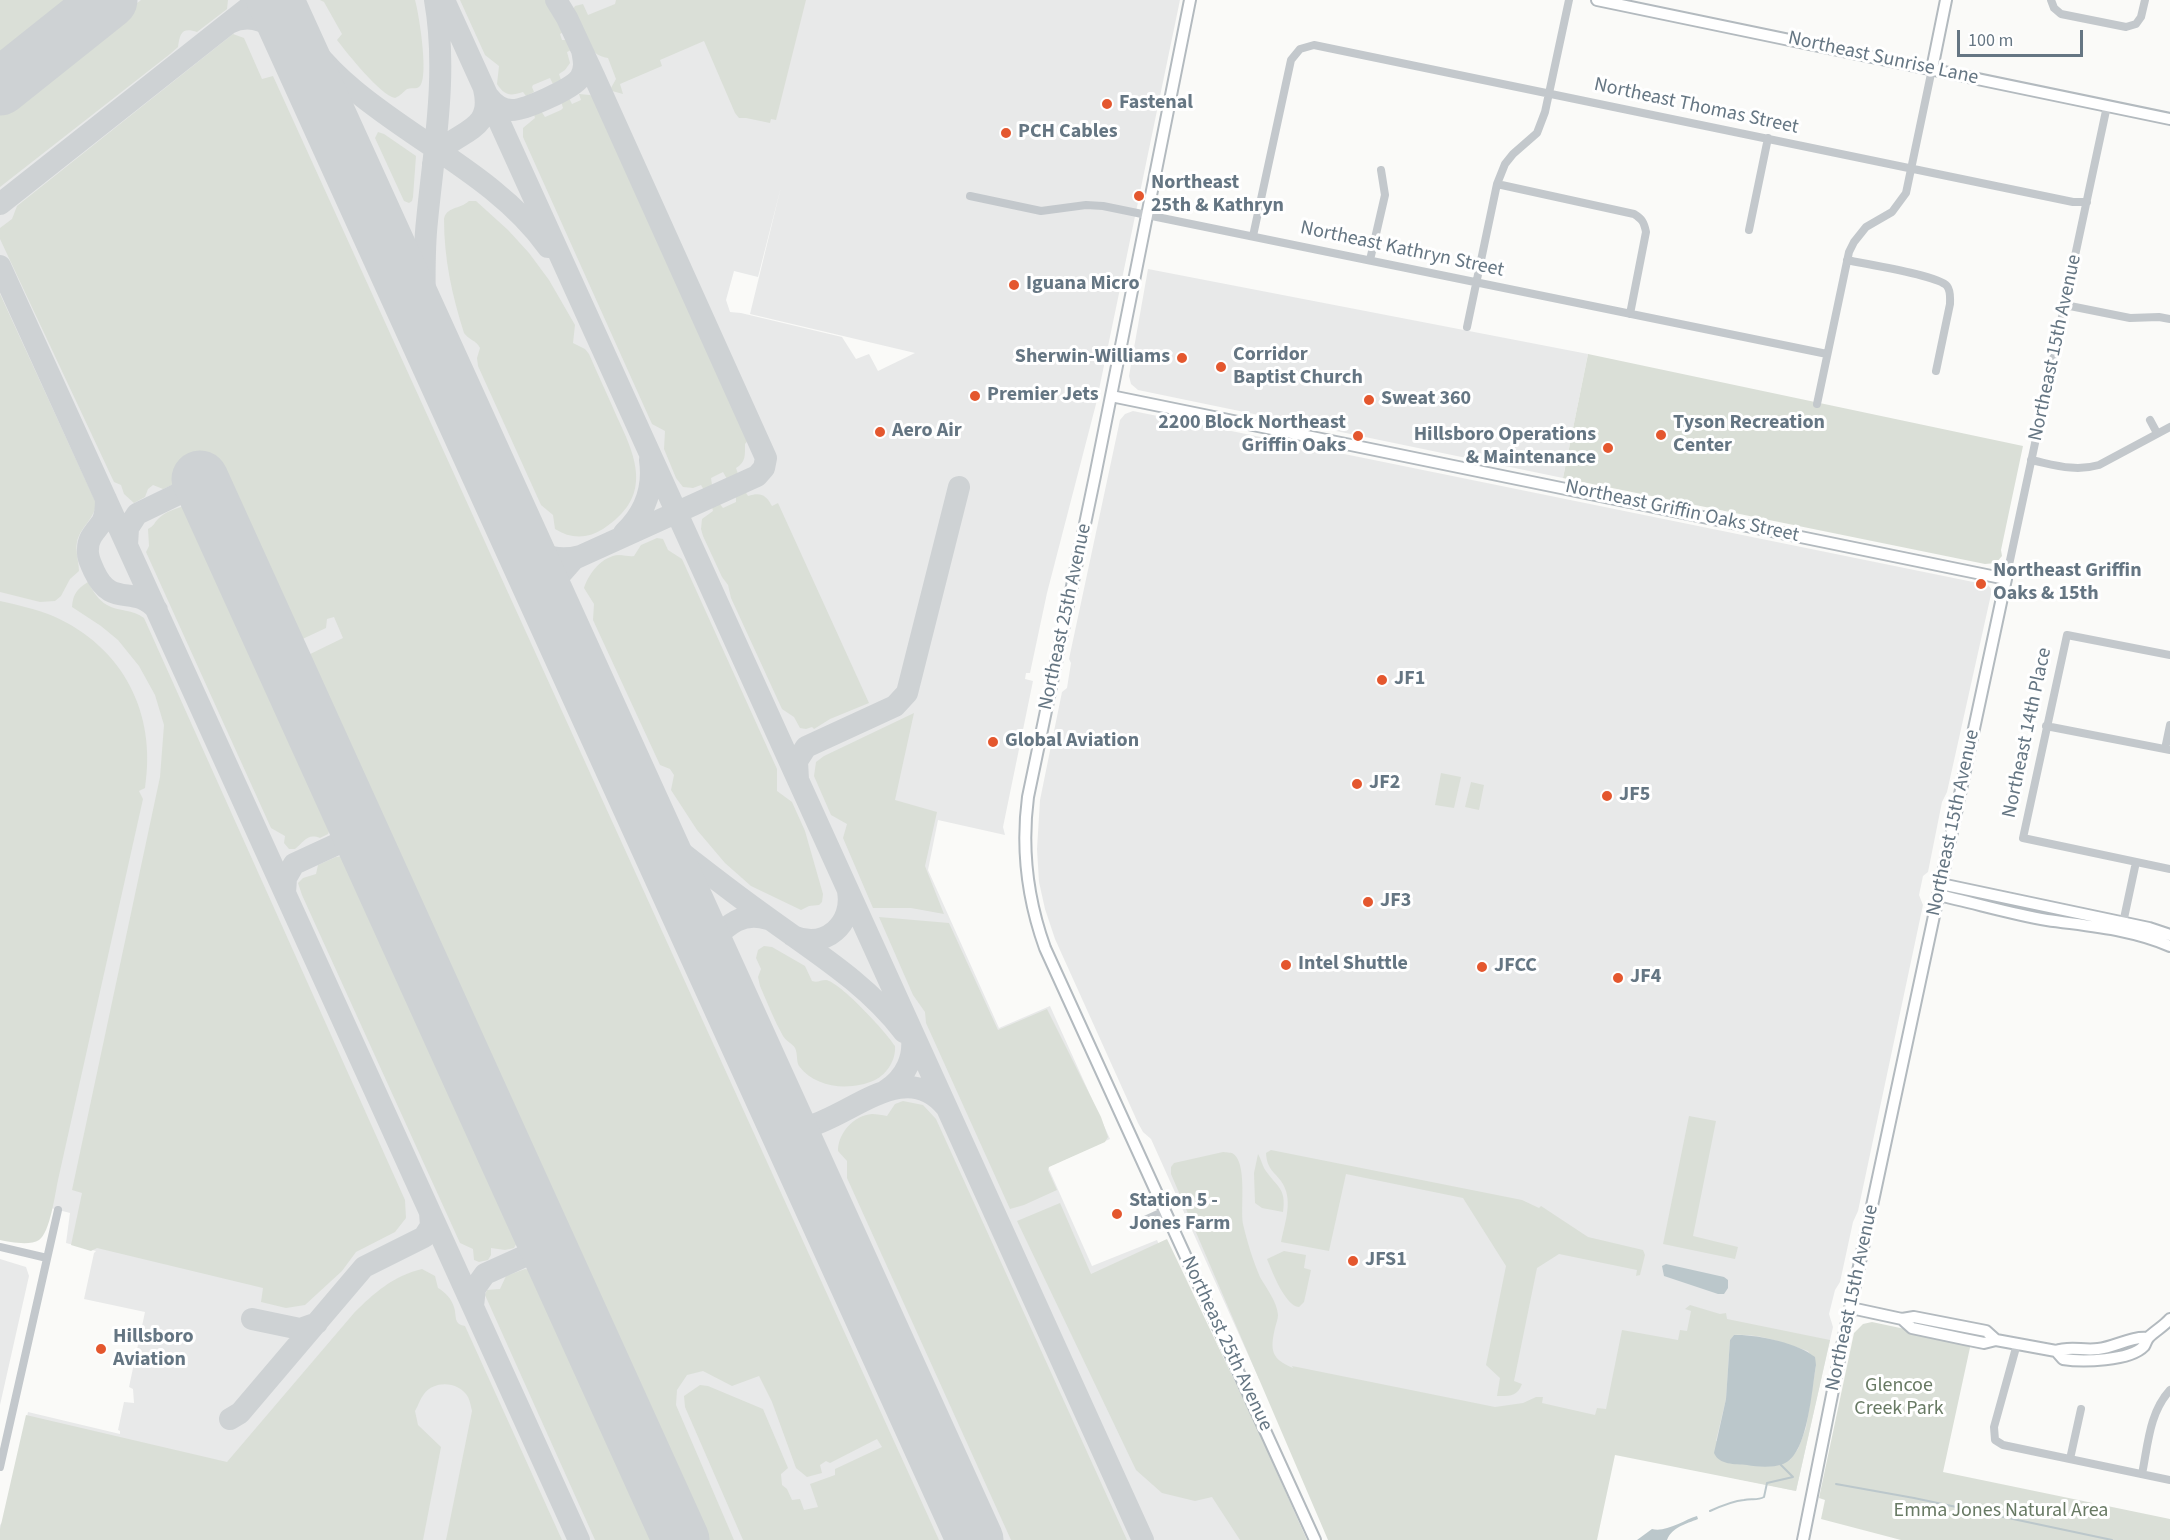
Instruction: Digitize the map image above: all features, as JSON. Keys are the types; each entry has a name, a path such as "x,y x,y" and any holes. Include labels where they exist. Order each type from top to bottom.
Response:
{"street":[{"name":"Northeast 25th Avenue","path":"1190,0 1028,797 1024,831 1025,858 1032,907 1045,948 1315,1540"},
{"path":"1467,327 1497,184 1505,164 1537,133 1545,112 1569,0"},
{"name":"Northeast Sunrise Lane","path":"1597,0 2170,119"},
{"path":"1817,404 1847,260 1854,242 1866,227 1892,212 1903,200 1946,0"},
{"path":"2051,0 2054,8 2061,14 2126,27 2136,24 2141,17 2145,0"},
{"name":"Northeast Thomas Street","path":"1252,236 1289,66 1300,49 1314,45 2073,202 2087,202"},
{"name":"Northeast 15th Avenue","path":"1803,1540 2107,106"},
{"path":"1749,230 1768,138"},
{"path":"1370,260 1385,195 1381,170"},
{"path":"1497,184 1640,217 1644,222 1646,232 1630,314"},
{"name":"Northeast Kathryn Street","path":"970,196 1041,211 1086,204 1103,206 1827,354"},
{"path":"1847,260 1932,278 1947,286 1950,304 1936,370"},
{"path":"2065,305 2130,318 2170,319"},
{"name":"Northeast Griffin Oaks Street","path":"1111,396 2006,579"},
{"path":"2150,420 2157,433"},
{"path":"2031,460 2067,468 2089,468 2099,465 2170,427"},
{"name":"Northeast 14th Place","path":"2136,862 2023,838 2067,635 2170,655"},
{"path":"2046,726 2168,750 2170,725"},
{"path":"2123,923 2136,862 2170,869"},
{"path":"1940,889 2170,934"},
{"path":"1940,889 2037,918 2088,924 2137,935 2170,946"},
{"path":"0,1467 58,1210"},
{"path":"1145,1220 1165,1211"},
{"path":"0,1247 47,1258"},
{"path":"1851,1308 1902,1319 1914,1317 1986,1331 1996,1340 2056,1351 2063,1359 2094,1361 2131,1353 2144,1346 2148,1338 2169,1321"},
{"path":"2017,1344 1994,1427 1995,1440 2003,1445 2170,1480"},
{"path":"2142,1474 2153,1418 2163,1398 2170,1390"},
{"path":"2070,1459 2081,1409"}],"shaded area":[{"path":"0,0 1180,0 1096,404 1047,593 1030,673 1026,673 1025,679 1033,681 1003,827 1005,835 938,820 928,870 999,1028 1050,1006 1110,1139 1048,1167 1092,1266 1157,1240 1293,1540 0,1540 0,1525 4,1520 28,1412 120,1434 118,1430 124,1402 134,1403 133,1389 129,1387 145,1312 84,1299 96,1251 66,1243 70,1213 51,1208 0,1237","holes":["781,187 750,314 915,353 878,371 869,354 856,359 842,337 730,312 726,300 734,271 758,277"]},
{"path":"1148,269 1588,354 1563,478 1138,390 1131,384 1129,376"},
{"path":"1133,411 1988,585 1992,590 1947,792 1942,802 1928,872 1923,876 1919,895 1923,905 1858,1211 1853,1222 1840,1282 1835,1290 1829,1314 1833,1327 1796,1491 1259,1379 1151,1139 1138,1123 1055,939 1039,882 1037,849 1040,800 1062,692 1067,688 1071,663 1069,659 1120,420 1125,414"},
{"path":"0,1259 26,1267 29,1276 0,1405"},
{"path":"1666,1264 1724,1277 1728,1280 1728,1288 1724,1294 1718,1294 1664,1276 1662,1266"},
{"path":"1734,1335 1776,1340 1815,1357 1813,1389 1803,1435 1798,1448 1783,1464 1765,1467 1733,1464 1723,1462 1714,1453 1726,1399 1730,1340"},
{"path":"1697,1516 1698,1519 1676,1529 1667,1540 1637,1540 1652,1529 1669,1528"}],"green space":[{"path":"0,0 65,0 63,2 67,9 20,46 16,41 9,46 12,53 0,62"},
{"path":"141,0 228,0 227,9 197,32 188,30 183,32 178,47 170,54 0,187 0,112 36,83 40,88 48,83 44,77 91,39 94,44 103,41 99,33"},
{"path":"320,0 415,0 421,31 424,70 420,86 407,89 395,98 381,90 337,40 342,34 324,2"},
{"path":"460,0 547,0 565,31 560,34 562,40 569,40 573,49 567,52 570,63 559,74 561,80 553,84 550,78 533,85 534,92 526,96 523,92 505,93 497,84 499,66 485,55"},
{"path":"616,0 806,0 776,120 771,119 770,123 739,118 704,41 660,60 662,66 620,84 623,94 612,91 611,88 616,79 608,58 589,47 572,11 575,6 583,4 588,15 615,4"},
{"path":"233,34 244,38 262,79 273,76 939,1540 743,1540 685,1407 684,1396 700,1385 708,1386 763,1409 788,1468 781,1474 782,1485 787,1489 792,1500 800,1499 804,1510 818,1507 810,1484 835,1475 835,1469 882,1447 877,1439 830,1463 826,1461 820,1465 822,1473 807,1477 796,1468 772,1402 759,1376 732,1386 703,1371 687,1375 677,1390 676,1405 734,1540 702,1540 300,659 343,638 334,617 327,619 326,628 294,643 213,467 163,489 153,485 148,489 145,497 134,503 124,494 121,485 114,482 0,239 0,228 12,219 17,206"},
{"path":"579,94 590,95 598,100 749,439 745,444 743,461 736,468 738,474 727,479 723,472 711,478 712,485 704,490 701,485 693,488 683,487 676,478 664,449 665,431 652,424 523,137 523,128 535,118 534,114 541,111 545,117 561,110 563,108 561,101 569,98 572,104 581,100"},
{"path":"378,132 416,156 413,197 409,203 404,201 375,138"},
{"path":"469,201 476,201 508,230 549,280 575,325 573,343 585,349 589,354 631,449 636,478 629,504 619,517 591,535 573,536 555,529 553,515 541,505 478,366 477,358 480,348 464,333 449,277 444,219 448,212"},
{"path":"0,294 96,503 93,514 77,542 79,571 70,579 61,596 55,601 40,602 0,592"},
{"path":"1588,354 2023,446 2001,550 2002,556 1996,563 1985,564 1563,478"},
{"path":"745,491 748,496 763,495 772,506 778,503 869,703 830,719 814,729 812,727 800,728 794,717 782,709 731,598 728,585 703,536 702,519 713,511 712,507 719,503 723,508 736,502 736,496"},
{"path":"185,506 190,513 187,518 190,523 200,528 327,803 325,816 331,827 328,834 320,838 309,837 295,849 289,849 284,843 285,836 271,828 146,552 149,546 148,529 164,514"},
{"path":"657,538 663,539 668,550 682,559 777,769 777,791 792,802 805,831 823,894 819,905 801,910 751,886 725,863 697,830 671,790 674,775 670,769 660,765 593,620 594,604 584,588 593,571 607,558 619,555 634,556 641,545"},
{"path":"88,582 98,598 107,605 144,618 405,1200 406,1218 395,1232 356,1252 342,1271 305,1305 286,1308 261,1302 263,1288 97,1248 91,1251 71,1245 82,1193 72,1190 160,777 164,725 155,695 139,666 118,640 72,607 76,592"},
{"path":"0,601 53,616 78,629 99,645 116,664 130,686 140,709 146,734 145,788 139,791 143,799 51,1213 43,1236 35,1242 25,1243 0,1240"},
{"path":"914,713 895,800 937,812 925,866 944,914 911,908 873,908 843,838 847,824 831,815 814,776 816,762 824,756"},
{"path":"1441,773 1461,777 1454,808 1435,805"},
{"path":"1471,782 1484,785 1479,810 1465,807"},
{"path":"342,856 346,859 349,871 359,878 504,1193 514,1220 510,1230 519,1239 514,1248 505,1250 491,1248 488,1260 479,1262 474,1260 473,1249 460,1243 302,895 298,883 303,878 316,874 318,865"},
{"path":"879,917 949,923 998,1030 1047,1009 1101,1117 1108,1137 1105,1142 1049,1167 1048,1170 1057,1190 1010,1209 926,1023 925,1012 913,995"},
{"path":"764,946 772,947 805,966 812,981 826,980 842,989 883,1030 895,1046 895,1051 890,1066 883,1074 866,1084 834,1086 806,1074 799,1066 795,1048 783,1036 760,986 758,977 761,969 756,958 758,950"},
{"path":"903,1101 923,1105 936,1119 1127,1540 1011,1540 847,1178 847,1161 838,1151 844,1132 853,1121 865,1115 887,1116 895,1104"},
{"path":"1689,1116 1716,1121 1693,1236 1738,1247 1735,1259 1663,1244"},
{"path":"1271,1150 1522,1200 1539,1208 1541,1206 1588,1237 1643,1250 1645,1255 1640,1275 1636,1276 1637,1270 1559,1254 1537,1268 1514,1381 1522,1384 1515,1394 1497,1396 1500,1378 1486,1365 1506,1266 1463,1198 1346,1174 1329,1251 1281,1242 1288,1203 1285,1188 1270,1169 1266,1153"},
{"path":"1223,1152 1232,1153 1237,1158 1242,1175 1242,1217 1246,1237 1260,1277 1277,1310 1274,1353 1280,1361 1293,1368 1292,1366 1495,1407 1543,1397 1542,1403 1595,1415 1597,1408 1606,1409 1622,1330 1678,1340 1680,1330 1687,1331 1691,1311 1685,1309 1690,1305 1720,1314 1726,1313 1727,1319 1830,1340 1796,1491 1615,1455 1597,1540 1328,1540 1171,1174 1171,1167 1174,1163","holes":["1734,1335 1771,1339 1808,1351 1816,1365 1806,1428 1798,1449 1790,1460 1781,1464 1716,1441 1726,1399 1730,1340"]},
{"path":"1258,1154 1264,1168 1282,1192 1283,1212 1262,1208 1255,1203 1254,1173"},
{"path":"1060,1203 1091,1274 1167,1239 1258,1430 1307,1540 1240,1540 1212,1497 1195,1501 1162,1493 1136,1470 1017,1221"},
{"path":"1284,1251 1306,1255 1304,1268 1311,1270 1304,1302 1299,1307 1284,1295 1267,1259"},
{"path":"422,1269 435,1276 438,1288 448,1296 453,1304 457,1321 465,1326 562,1540 446,1540 472,1411 469,1399 464,1392 453,1385 446,1384 428,1389 415,1411 418,1425 441,1447 423,1540 0,1540 0,1529 26,1415 227,1462 354,1313 385,1286 402,1276"},
{"path":"525,1269 531,1270 537,1286 548,1292 661,1540 595,1540 485,1295 487,1290 500,1289 506,1276"},
{"path":"1872,1322 1971,1343 1943,1472 2170,1519 2170,1540 1901,1540 1821,1519 1825,1500 1819,1498 1854,1333 1863,1324"}],"waterway":[{"path":"1710,1511 1735,1501 1764,1497 1767,1483 1793,1477 1779,1463"},
{"path":"1836,1484 2112,1540"}],"taxiway":[{"path":"0,204 258,0"},
{"path":"278,0 312,48 342,80 378,109 482,181 506,201 548,247"},
{"path":"425,327 426,234 440,83 439,27 435,0"},
{"path":"444,0 1143,1540"},
{"path":"551,605 559,576 574,559 757,476 764,468 766,458 594,76 556,0"},
{"path":"229,23 242,19 254,19 265,23 284,38 307,68"},
{"path":"488,96 498,106 512,110 527,107 548,98 568,88 580,78 584,68 582,50"},
{"path":"433,164 448,144 468,132 483,116 486,105 484,89"},
{"path":"0,266 579,1540"},
{"path":"624,533 643,508 651,480 650,460"},
{"path":"127,545 128,528 137,514 201,483"},
{"path":"798,780 797,761 806,747 895,706 907,693 959,487"},
{"path":"106,499 103,519 88,545 89,558 94,571 108,590 140,598 157,610"},
{"path":"525,547 552,557 580,556"},
{"path":"654,831 842,971 875,999 904,1032"},
{"path":"285,893 286,878 294,864 361,833"},
{"path":"793,936 816,940 835,931 846,914 849,903 848,891"},
{"path":"706,946 734,922 749,917 768,919"},
{"path":"885,1091 899,1080 908,1066 912,1050 911,1032"},
{"path":"783,1116 795,1125 807,1127 878,1094 896,1088 914,1087 930,1093 946,1107"},
{"path":"230,1419 240,1413 364,1267 424,1237 431,1226 430,1212"},
{"path":"473,1306 475,1288 485,1274 547,1246"},
{"path":"252,1319 300,1329 317,1323"}],"runway":[{"path":"0,87 109,0"},
{"path":"275,0 975,1540"},
{"path":"200,479 681,1540"}],"place":[{"name":"Fastenal","path":"1107,104"},
{"name":"PCH Cables","path":"1006,133"},
{"name":"Northeast 25th & Kathryn","path":"1139,196"},
{"name":"Iguana Micro","path":"1014,285"},
{"name":"Sherwin-Williams","path":"1182,358"},
{"name":"Corridor Baptist Church","path":"1221,367"},
{"name":"Premier Jets","path":"975,396"},
{"name":"Sweat 360","path":"1369,400"},
{"name":"Aero Air","path":"880,432"},
{"name":"Tyson Recreation Center","path":"1661,435"},
{"name":"2200 Block Northeast Griffin Oaks","path":"1358,436"},
{"name":"Hillsboro Operations & Maintenance","path":"1608,448"},
{"name":"Northeast Griffin Oaks & 15th","path":"1981,584"},
{"name":"JF1","path":"1382,680"},
{"name":"Global Aviation","path":"993,742"},
{"name":"JF2","path":"1357,784"},
{"name":"JF5","path":"1607,796"},
{"name":"JF3","path":"1368,902"},
{"name":"Intel Shuttle","path":"1286,965"},
{"name":"JFCC","path":"1482,967"},
{"name":"JF4","path":"1618,978"},
{"name":"Station 5 - Jones Farm","path":"1117,1214"},
{"name":"JFS1","path":"1353,1261"},
{"name":"Hillsboro Aviation","path":"101,1349"}],"park label":[{"name":"Glencoe Creek Park","path":"1899,1398"},
{"name":"Emma Jones Natural Area","path":"2001,1512"}]}
